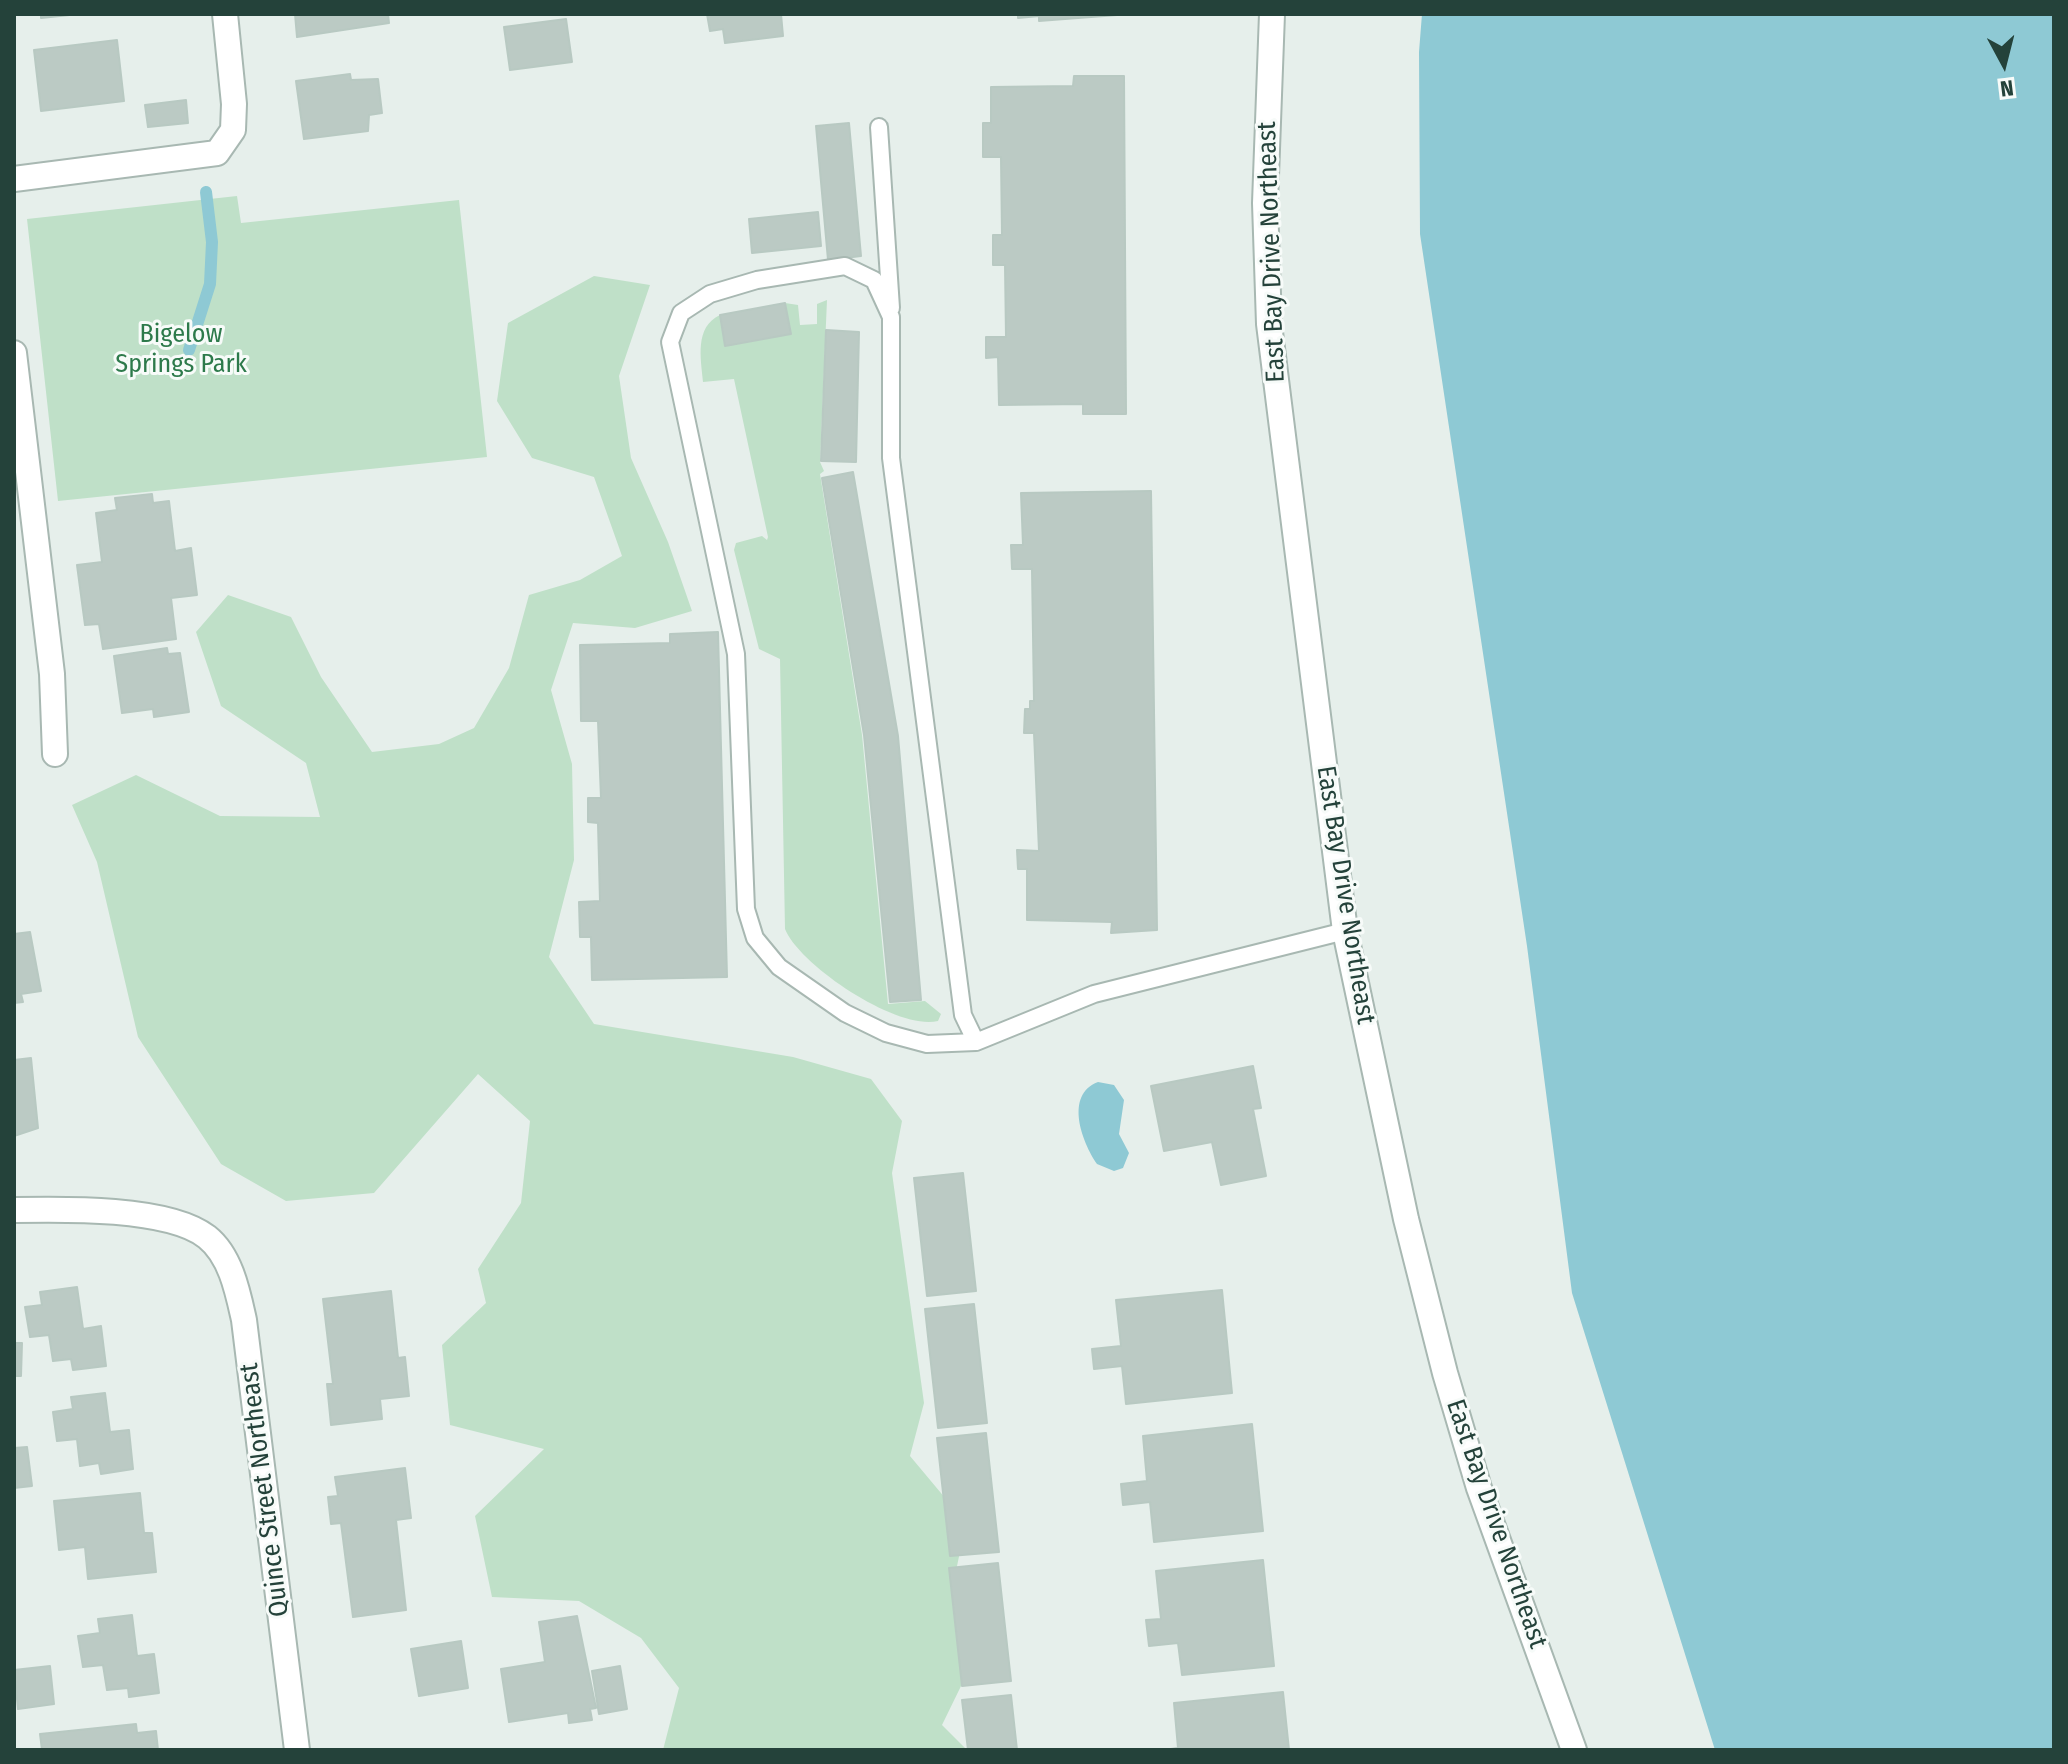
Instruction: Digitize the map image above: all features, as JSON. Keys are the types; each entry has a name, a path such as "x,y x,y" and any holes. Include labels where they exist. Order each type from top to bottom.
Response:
{"street":[{"path":"14,179 217,153 233,130 225,14"},
{"name":"East Bay Drive Northeast","path":"1272,14 1265,203 1269,324 1345,931 1406,1219 1445,1373 1479,1488 1574,1750"},
{"path":"14,353 52,674 55,754"},
{"name":"Quince Street Northeast","path":"14,1210 145,1215 178,1221 208,1238 224,1259 236,1286 244,1320 297,1750"}],"lane":[{"path":"879,127 891,317 891,458 963,1015 976,1042"},
{"path":"891,317 874,280 845,266 800,271 710,294 681,313 670,342 736,654 746,909 755,938 779,967 845,1013 886,1033 927,1044 976,1042 1094,994 1345,931"}],"green space":[{"name":"Bigelow Springs Park","path":"237,196 241,223 459,200 487,457 58,501 27,219"},
{"path":"594,276 650,285 619,376 631,458 668,542 692,611 635,628 573,623 551,690 572,764 574,860 549,957 594,1024 793,1057 871,1079 902,1121 892,1173 924,1403 910,1456 966,1523 952,1590 981,1645 942,1725 967,1750 663,1750 679,1688 641,1638 579,1601 492,1597 475,1516 544,1449 450,1425 442,1345 486,1303 478,1269 521,1203 530,1121 478,1074 374,1193 286,1201 221,1164 138,1037 97,862 72,805 136,775 220,816 320,817 306,763 221,706 196,632 228,595 291,617 321,677 372,752 439,744 474,728 509,668 529,595 580,580 622,556 594,477 532,458 497,401 508,323"},
{"path":"827,300 820,462 824,471 820,474 862,735 888,1004 925,1001 941,1014 938,1021 899,1016 852,993 810,960 794,944 785,929 780,659 759,649 734,550 736,543 762,536 767,540 768,537 734,379 703,382 701,344 706,327 720,315 726,346 790,334 785,303 798,305 800,325 817,324 817,304"}],"water":[{"path":"1422,14 2054,14 2054,1750 1715,1750 1572,1293 1527,946 1420,234 1419,52"},
{"path":"1098,1082 1114,1085 1124,1100 1119,1134 1129,1153 1123,1168 1114,1171 1097,1164 1086,1144 1079,1120 1081,1097"}],"building":[{"path":"41,14 79,14 41,18"},
{"path":"295,14 388,14 389,23 297,37"},
{"path":"707,14 781,14 783,36 725,43 723,29 710,31"},
{"path":"1018,14 1130,14 1039,21 1039,16 1018,18"},
{"path":"566,19 572,62 510,70 504,27"},
{"path":"117,40 124,101 41,111 34,50"},
{"path":"350,74 351,80 378,79 382,113 369,115 368,131 304,139 296,81"},
{"path":"1074,76 1124,76 1126,414 1083,414 1083,404 999,405 998,357 986,358 986,337 1006,337 1005,265 993,265 993,235 1002,235 1001,157 983,157 983,123 991,123 991,87 1073,86"},
{"path":"186,100 188,123 148,127 145,105"},
{"path":"849,123 861,256 828,260 816,126"},
{"path":"818,212 821,246 752,253 749,219"},
{"path":"785,303 791,334 725,346 720,315"},
{"path":"826,330 859,332 856,462 821,461"},
{"path":"853,472 898,736 921,1000 890,1002 864,735 822,478"},
{"path":"1151,491 1157,930 1111,933 1112,922 1027,920 1027,869 1018,869 1017,850 1039,851 1034,733 1024,733 1025,709 1030,709 1030,701 1034,701 1032,569 1012,569 1011,545 1023,545 1021,493"},
{"path":"152,494 153,503 169,501 175,551 191,548 197,595 171,598 176,639 103,649 99,624 85,625 77,565 102,562 96,513 117,510 115,498"},
{"path":"718,632 727,977 592,980 591,937 580,937 579,902 600,901 598,823 588,822 588,798 601,798 598,721 581,721 580,645 670,643 670,634"},
{"path":"167,648 168,654 180,653 189,712 154,717 153,709 122,713 114,656"},
{"path":"30,932 41,991 21,994 23,1002 14,1003 14,934"},
{"path":"31,1058 38,1128 14,1136 14,1060"},
{"path":"1253,1066 1261,1108 1253,1109 1266,1176 1221,1185 1212,1142 1164,1151 1151,1086"},
{"path":"963,1173 976,1291 927,1296 914,1178"},
{"path":"77,1287 83,1329 101,1326 106,1366 73,1370 71,1359 53,1361 49,1335 30,1337 25,1307 42,1305 40,1292"},
{"path":"1222,1290 1232,1393 1126,1404 1122,1366 1094,1369 1092,1349 1121,1346 1116,1300"},
{"path":"391,1291 398,1358 405,1357 409,1396 380,1399 382,1419 331,1425 327,1384 333,1384 323,1299"},
{"path":"974,1304 987,1423 938,1428 925,1309"},
{"path":"14,1343 22,1343 21,1376 14,1376"},
{"path":"105,1393 110,1432 129,1430 133,1469 101,1474 99,1463 80,1466 77,1439 57,1441 53,1412 73,1409 71,1397"},
{"path":"1252,1424 1263,1531 1154,1542 1150,1502 1123,1505 1121,1484 1147,1481 1143,1436"},
{"path":"986,1433 999,1552 950,1556 937,1438"},
{"path":"27,1447 32,1486 14,1488 14,1448"},
{"path":"405,1468 411,1518 396,1520 406,1610 353,1617 341,1523 331,1524 328,1497 338,1496 335,1477"},
{"path":"140,1493 144,1533 152,1533 156,1572 88,1579 85,1547 59,1550 54,1501"},
{"path":"1263,1560 1274,1666 1182,1675 1178,1643 1149,1646 1146,1620 1161,1619 1156,1571"},
{"path":"998,1563 1011,1681 962,1686 949,1568"},
{"path":"132,1615 137,1656 154,1654 159,1693 129,1697 128,1688 107,1690 103,1665 83,1667 78,1636 100,1633 98,1619"},
{"path":"577,1616 596,1708 590,1709 592,1720 569,1723 568,1713 509,1722 501,1669 545,1662 539,1622"},
{"path":"461,1641 468,1688 419,1696 411,1649"},
{"path":"50,1666 54,1704 18,1709 14,1670"},
{"path":"620,1666 627,1709 599,1714 592,1671"},
{"path":"1283,1692 1289,1750 1164,1750 1178,1748 1174,1703"},
{"path":"1011,1695 1017,1750 968,1750 962,1700"},
{"path":"136,1724 137,1733 156,1731 158,1750 42,1750 40,1734"}],"waterway":[{"path":"189,350 210,284 212,242 206,192"}]}
